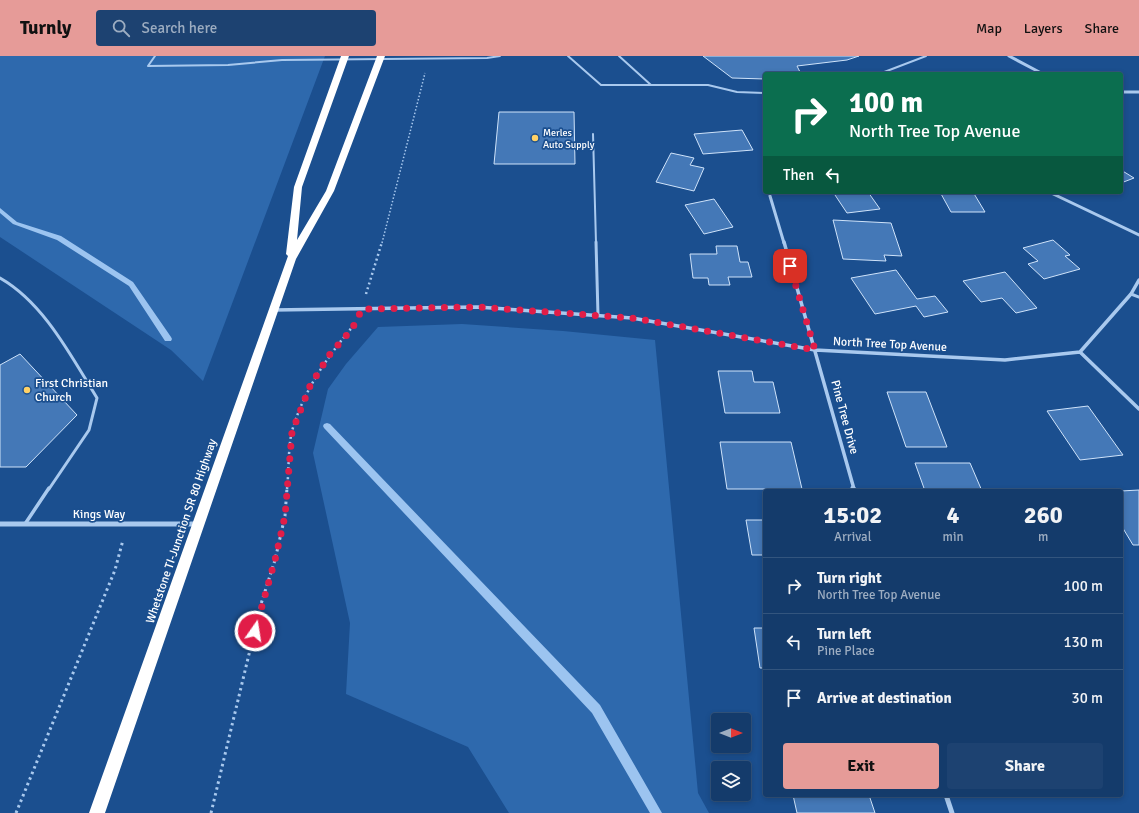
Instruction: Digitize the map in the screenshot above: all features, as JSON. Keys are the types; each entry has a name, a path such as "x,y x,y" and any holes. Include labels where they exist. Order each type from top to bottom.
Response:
{"highway":[{"name":"Whetstone TI-Junction SR 80 Highway","path":"291,259 298,187 344,58"},
{"name":"Whetstone TI-Junction SR 80 Highway","path":"97,813 291,259 330,191 380,58"}],"street":[{"path":"1009,56 1039,72"},
{"path":"1123,92 1139,92"},
{"path":"1053,194 1139,235"},
{"name":"Pine Tree Drive","path":"770,196 853,489"},
{"path":"1139,280 1131,294 1080,352 1139,409"},
{"name":"North Tree Top Avenue","path":"273,310 477,307 632,318 815,350 1006,360 1080,352"},
{"name":"Kings Way","path":"0,524 199,524"},
{"path":"947,797 952,813"}],"lane":[{"path":"155,56 148,66 228,65 282,60 344,58 429,59 487,58 500,56"},
{"path":"568,56 601,86 708,85 737,92 763,93"},
{"path":"619,56 651,85"},
{"path":"884,72 926,56"},
{"path":"593,134 598,315"},
{"path":"0,278 9,281 38,311 74,361 98,398 89,430 25,524"},
{"path":"1131,294 1139,297"}],"path":[{"path":"211,813 261,604 275,560 285,516 292,432 310,386 330,354 352,329 362,309 380,252 429,59"},
{"path":"16,813 115,570 127,524"}],"shaded area":[{"path":"0,56 325,56 203,381 171,350 0,237"},
{"path":"462,324 563,331 655,340 698,793 709,813 509,813 468,747 346,694 350,623 313,453 328,389 346,364 378,327"}],"building":[{"path":"703,56 859,56 847,60 797,66 800,72 763,72 763,79 732,78"},
{"name":"Merles Auto Supply","path":"499,112 574,112 575,164 494,164"},
{"path":"742,130 753,150 703,154 694,134"},
{"path":"671,153 694,158 690,165 704,168 694,191 656,182"},
{"path":"1123,171 1134,178 1123,182"},
{"path":"834,194 869,194 880,209 847,213"},
{"path":"941,194 974,194 985,212 951,212"},
{"path":"714,199 733,227 704,234 685,205"},
{"path":"833,220 891,223 902,256 884,255 886,261 843,259"},
{"path":"1053,240 1070,255 1065,256 1080,269 1044,279 1028,264 1038,261 1023,248"},
{"path":"716,246 737,246 740,262 748,262 752,277 728,277 730,285 709,285 708,278 693,278 690,254 717,254"},
{"path":"896,270 917,299 935,296 948,312 924,317 916,306 875,314 851,278"},
{"path":"1005,272 1037,308 1016,313 1002,298 981,302 963,281"},
{"name":"First Christian Church","path":"20,354 77,415 26,467 0,467 0,365"},
{"path":"718,371 752,371 754,382 773,382 780,413 725,413"},
{"path":"887,392 926,392 947,447 906,447"},
{"path":"1088,406 1123,455 1080,460 1047,411"},
{"path":"720,442 791,442 802,489 727,489"},
{"path":"915,463 970,463 981,489 924,489"},
{"path":"1139,490 1139,545 1133,545 1123,528 1123,491"},
{"path":"746,520 763,520 763,555 752,555"},
{"path":"754,628 763,628 763,668 760,668"},
{"path":"793,797 870,797 875,813 797,813"}],"waterway":[{"path":"0,210 15,223 59,238 131,284 168,339"},
{"path":"327,426 596,709 656,813"}],"place":[{"name":"Merles Auto Supply","path":"535,138"},
{"name":"First Christian Church","path":"27,390"}],"route":[{"path":"255,631 261,604 275,560 285,516 292,432 310,386 330,354 352,329 362,309 477,307 632,318 815,350 790,266"}]}
